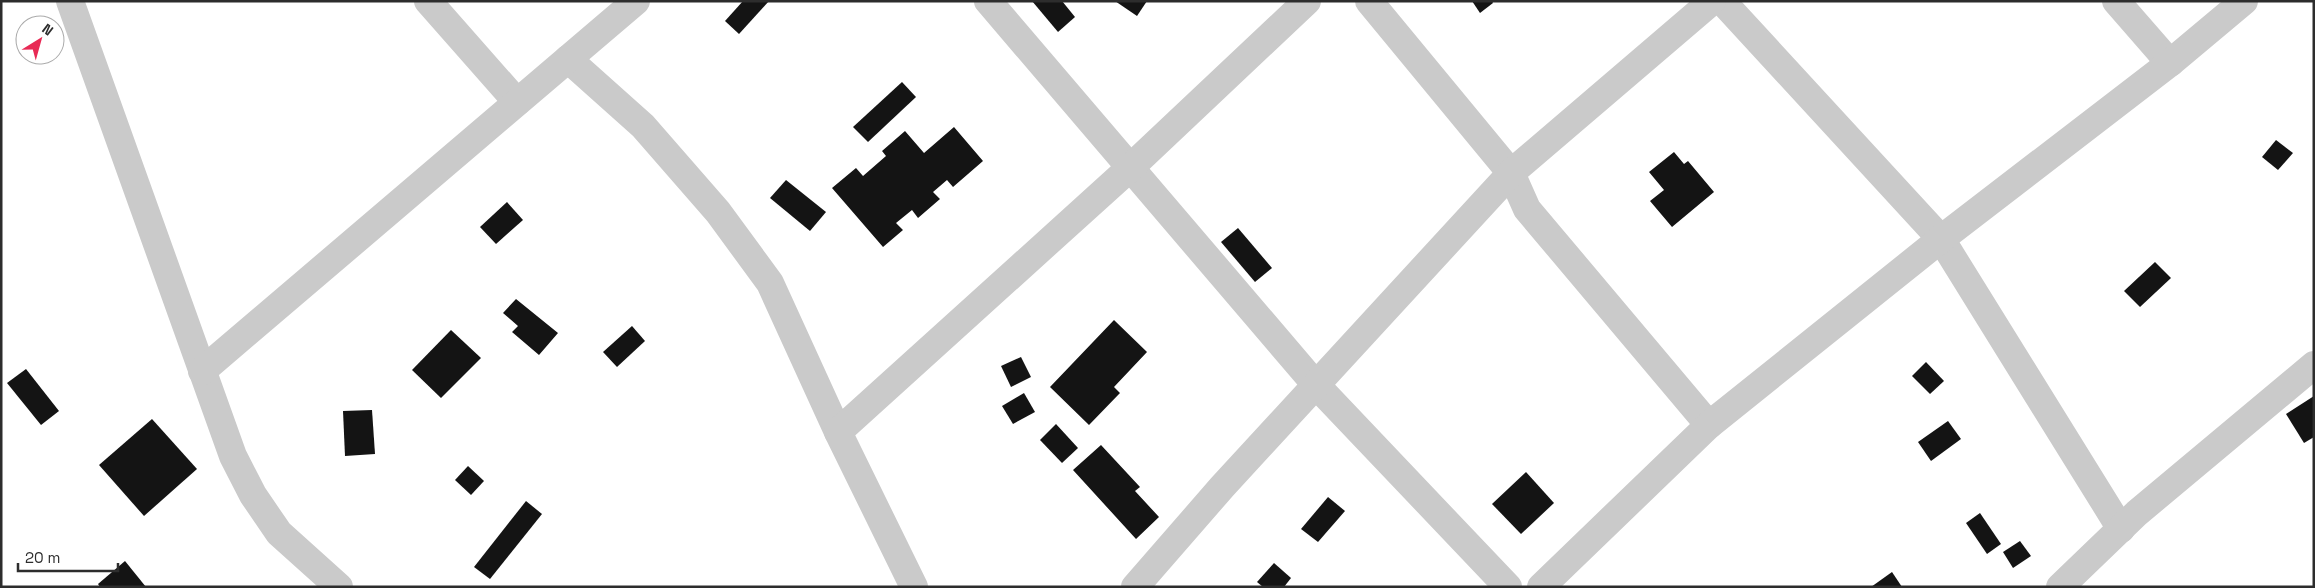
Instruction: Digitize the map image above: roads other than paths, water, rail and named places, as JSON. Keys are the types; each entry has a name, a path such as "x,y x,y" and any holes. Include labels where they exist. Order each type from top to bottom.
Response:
{"street":[{"path":"70,1 233,456 253,495 279,533 339,587"},
{"path":"428,1 517,102"},
{"path":"202,371 636,1"},
{"path":"988,1 1316,385 1508,587"},
{"path":"838,432 1131,168 1307,1"},
{"path":"1369,1 1512,173 1527,209 1709,425"},
{"path":"1135,587 1222,487 1512,173 1712,1"},
{"path":"1722,1 1942,239 2121,529"},
{"path":"2116,1 2170,63"},
{"path":"1541,587 1709,425 1942,239 2170,63 2244,1"},
{"path":"568,59 643,126 718,212 770,283 838,432 914,587"},
{"path":"2060,587 2121,529 2314,365"}]}
